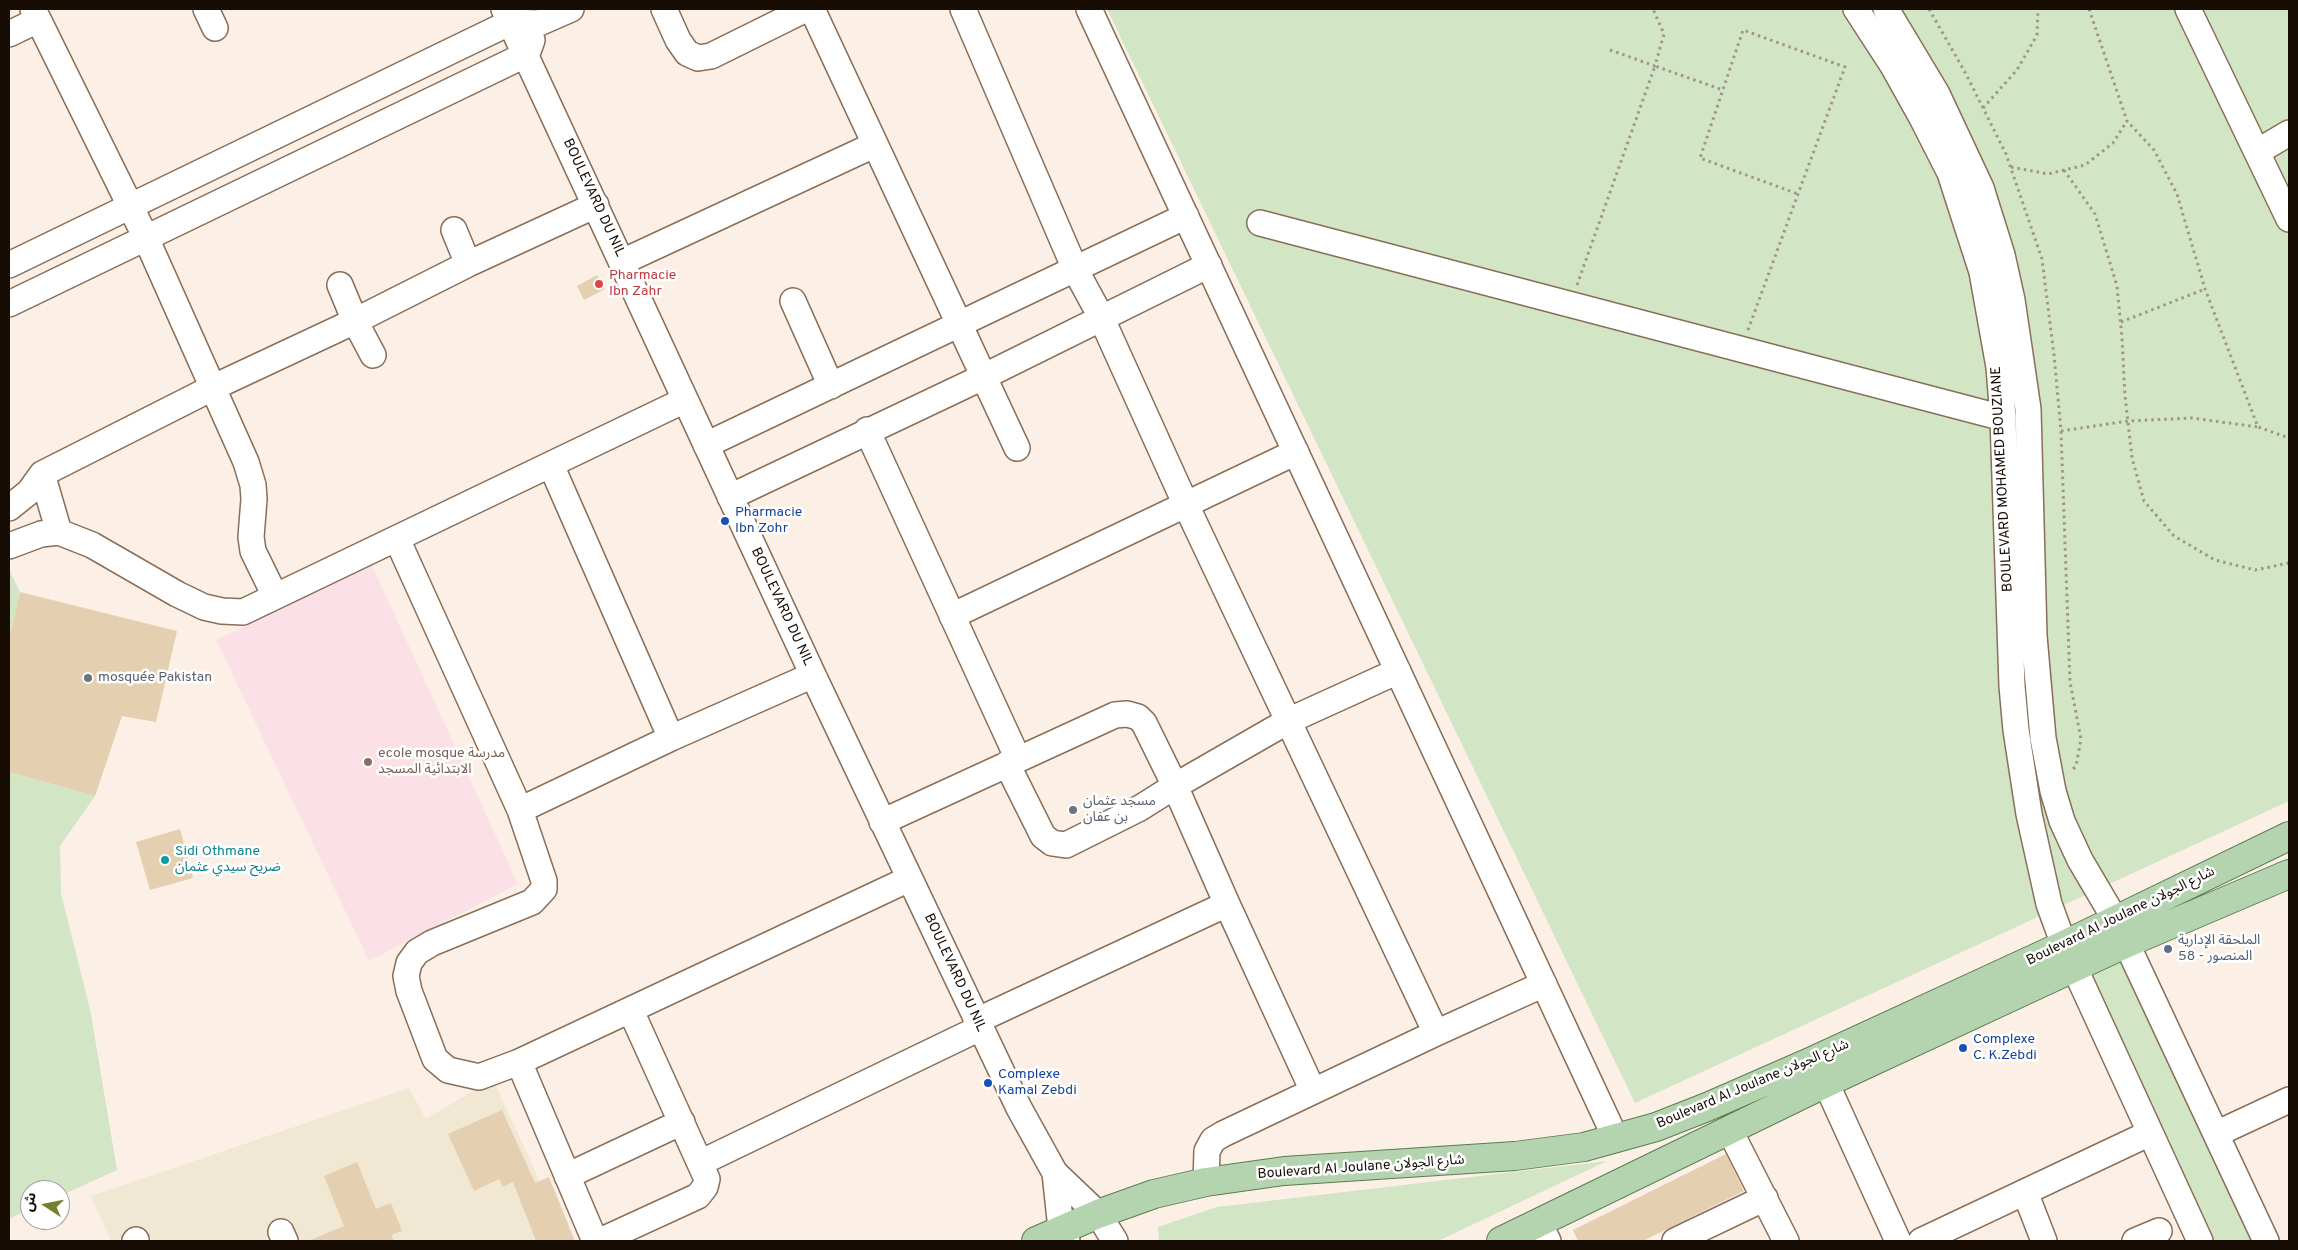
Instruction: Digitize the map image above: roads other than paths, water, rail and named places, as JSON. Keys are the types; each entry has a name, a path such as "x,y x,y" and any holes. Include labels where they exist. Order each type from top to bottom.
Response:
{"main road":[{"name":"Boulevard Al Joulane شارع الجولان","path":"1501,1241 1543,1232 1730,1131 2069,957 2122,932 2289,836"},
{"name":"Boulevard Al Joulane شارع الجولان","path":"2122,932 2289,874"},
{"name":"Boulevard Al Joulane شارع الجولان","path":"1036,1241 1064,1235 1098,1214 1154,1194 1206,1182 1284,1171 1454,1162 1515,1156 1584,1147 1616,1139 1707,1107 2069,957"}],"street":[{"path":"9,265 508,16 539,23 571,9"},
{"path":"664,9 678,40 687,53 698,58 711,56 815,10 874,145 1017,448"},
{"path":"963,9 1075,269 1101,317 1186,505 1436,1033"},
{"path":"1090,9 1616,1139"},
{"name":"BOULEVARD MOHAMED BOUZIANE","path":"1856,9 1893,66 1950,174 1984,281 1999,367 2003,418 2012,686 2016,730 2037,853 2051,912 2069,957 2200,1241"},
{"name":"BOULEVARD MOHAMED BOUZIANE","path":"1886,9 1936,94 1977,180 2002,255 2015,319 2028,409 2034,636 2043,738 2053,791 2062,821 2080,860 2122,932 2266,1241"},
{"path":"2188,9 2289,219"},
{"path":"9,34 35,14 146,238 246,462 253,485 254,499 251,537 253,552 275,596"},
{"name":"BOULEVARD DU NIL","path":"508,16 813,675 1019,1108 1055,1173 1098,1214 1115,1241"},
{"path":"9,304 527,54 539,23"},
{"path":"2257,152 2289,133"},
{"path":"622,262 874,145"},
{"path":"9,508 29,492 42,474 214,387 355,321 468,264 596,206"},
{"path":"706,445 1186,216"},
{"path":"1260,223 2003,418"},
{"path":"454,230 468,264"},
{"path":"730,496 983,376 1209,265"},
{"path":"340,285 355,321 373,355"},
{"path":"793,301 831,386"},
{"path":"9,546 41,534 59,532 92,545 177,594 204,607 228,612 244,612 685,400"},
{"path":"867,430 952,616 1043,836 1052,842 1066,845 1140,808 1288,721 1398,671"},
{"path":"952,616 1296,452"},
{"path":"551,465 671,738"},
{"path":"42,474 59,532"},
{"path":"397,539 520,810 542,870 544,889 539,896 520,908 417,952 408,963 406,976 409,991 435,1059 448,1070 479,1077 519,1062 909,879"},
{"path":"520,810 671,738 813,675"},
{"path":"882,822 1115,715 1131,714 1144,723 1175,786 1312,1090"},
{"path":"700,1163 978,1024 1227,904"},
{"path":"1206,1182 1207,1151 1213,1140 1312,1090 1544,984"},
{"path":"600,1241 698,1196 705,1187 706,1179 700,1163 631,1011"},
{"path":"519,1062 596,1241"},
{"path":"1826,1082 1898,1241"},
{"path":"2216,1134 2289,1100"},
{"path":"567,1176 682,1122"},
{"path":"1730,1131 1786,1241"},
{"path":"1921,1241 2150,1132"},
{"name":"BOULEVARD DU NIL","path":"1055,1173 1064,1235"},
{"path":"2025,1192 2044,1241"},
{"path":"1675,1241 1765,1198"},
{"path":"2135,1241 2159,1231"}],"place":[{"name":"Pharmacie Ibn Zahr","path":"599,284"},
{"name":"Pharmacie Ibn Zohr","path":"725,521"},
{"name":"mosquée Pakistan","path":"88,678"},
{"name":"ecole mosque مدرسة الابتدائية المسجد","path":"368,762"},
{"name":"مسجد عثمان بن عفان","path":"1073,810"},
{"name":"Sidi Othmane ضريح سيدي عثمان","path":"165,860"},
{"name":"الملحقة الإدارية 58 - المنصور","path":"2168,949"},
{"name":"Complexe C. K.Zebdi","path":"1963,1048"},
{"name":"Complexe Kamal Zebdi","path":"988,1083"}]}
